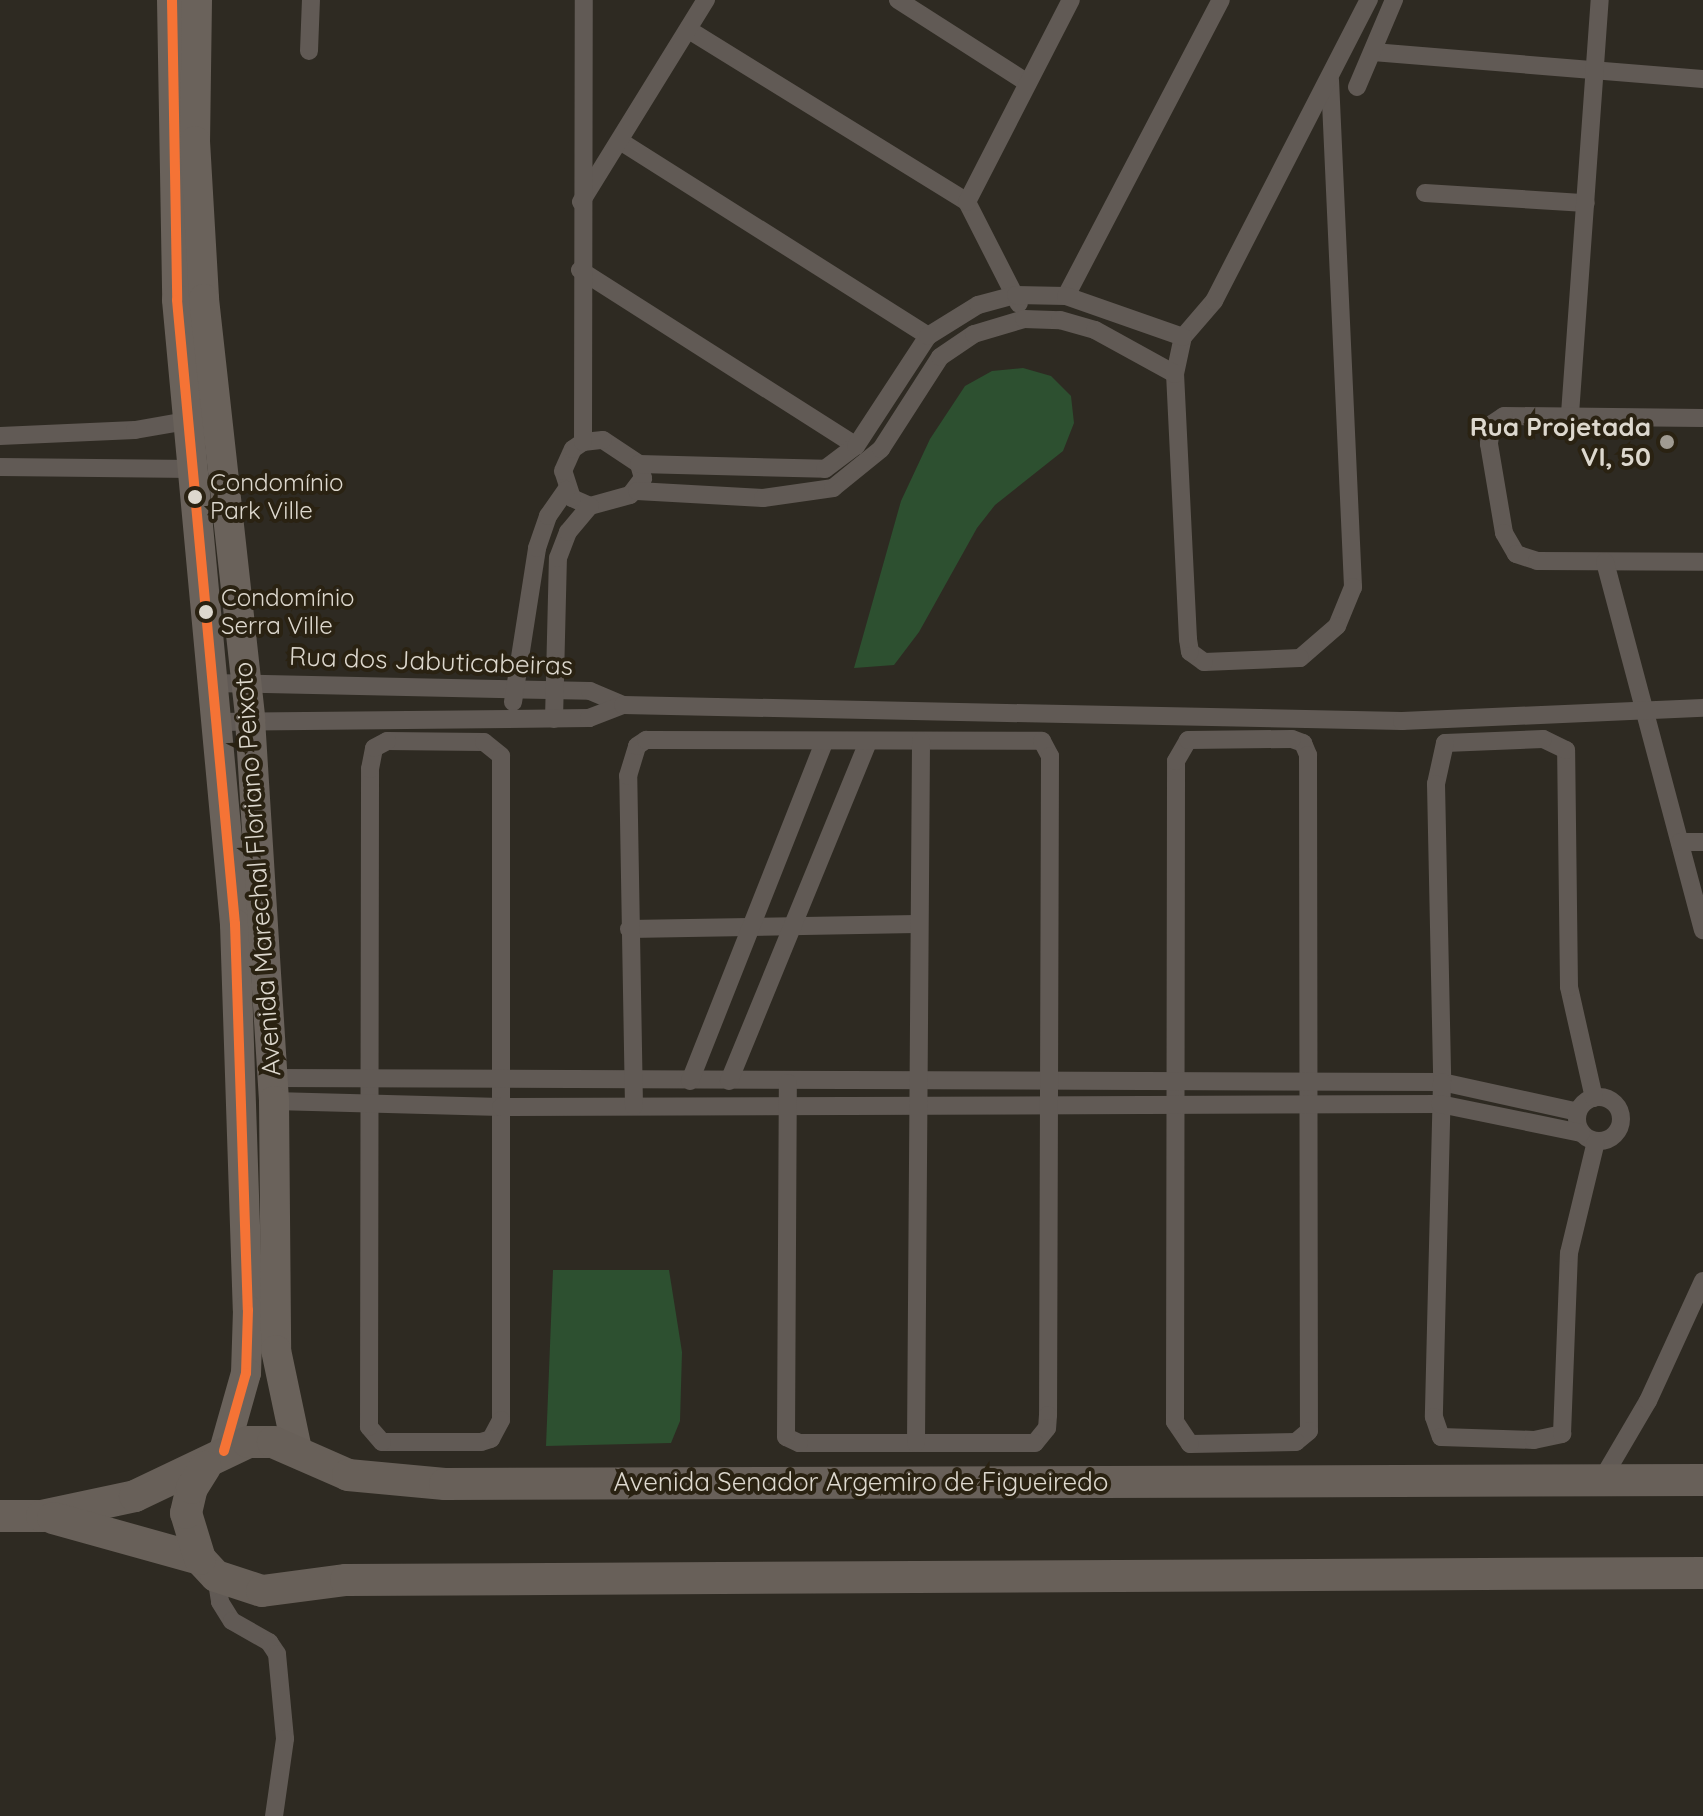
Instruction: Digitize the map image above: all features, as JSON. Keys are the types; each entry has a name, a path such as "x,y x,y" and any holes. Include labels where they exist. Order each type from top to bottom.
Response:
{"highway":[{"name":"Avenida Senador Argemiro de Figueiredo","path":"0,1516 42,1516 135,1496 248,1442 273,1442 348,1475 445,1484 1703,1480"},
{"path":"208,1567 186,1513 192,1488 215,1459"},
{"name":"Avenida Senador Argemiro de Figueiredo","path":"42,1516 208,1567 262,1591 377,1580 1703,1573"}],"main road":[{"name":"Avenida Marechal Floriano Peixoto","path":"172,0 171,137 187,421 217,722 241,823 273,1090 276,1350 297,1450"},
{"name":"Avenida Marechal Floriano Peixoto","path":"197,0 195,141 204,299 250,719 241,823 246,1373 215,1459"},
{"path":"243,1161 274,1163"}],"street":[{"path":"309,51 311,0"},
{"path":"583,442 580,270 584,0"},
{"path":"581,202 706,0"},
{"path":"898,0 920,6 1028,83"},
{"path":"967,202 1071,0"},
{"path":"1066,296 1221,0"},
{"path":"1330,80 1353,587 1337,626 1300,658 1216,664 1190,652 1175,374 1183,337 1214,301 1369,0"},
{"path":"1357,87 1394,0"},
{"path":"1570,414 1600,0"},
{"path":"689,30 967,202 1016,295 1024,319"},
{"path":"1373,52 1703,79"},
{"path":"620,141 928,336"},
{"path":"1425,193 1586,203"},
{"path":"580,270 856,446"},
{"path":"513,719 513,693 537,548 548,516 566,490 566,459 583,442 603,440 639,464 800,472 825,469 856,446 928,336 978,305 1016,295 1066,296 1183,337"},
{"path":"554,719 558,558 568,532 590,506 637,491 763,498 833,488 881,449 940,357 974,334 1024,319 1060,320 1095,330 1175,374"},
{"path":"1703,418 1570,414 1504,416 1492,424 1492,471 1504,533 1516,554 1537,561 1703,562"},
{"path":"0,436 135,430 187,421"},
{"path":"637,491 643,478 639,464"},
{"path":"0,467 194,469"},
{"path":"566,490 590,506"},
{"path":"1605,562 1703,930"},
{"name":"Rua dos Jabuticabeiras","path":"214,683 513,693 590,691 623,705"},
{"path":"623,705 1402,721 1703,708"},
{"name":"Rua dos Jabuticabeiras","path":"217,722 250,719 589,718 623,705"},
{"path":"634,1106 628,776 637,746 646,740 868,742 1016,738 1046,746 1047,1428 1035,1443 1021,1446 799,1443 786,1437 788,1083"},
{"path":"1292,739 1303,743 1308,755 1308,1083 1309,1431 1296,1442 1202,1445 1183,1440 1175,1422 1179,750 1188,740 1292,739"},
{"path":"1578,1112 1589,1137 1569,1253 1562,1434 1534,1440 1441,1437 1434,1417 1442,1082 1436,784 1440,751 1453,740 1543,739 1566,750 1569,987 1594,1098"},
{"path":"387,741 484,742 501,756 501,1081 501,1420 491,1439 481,1442 395,1443 373,1437 367,1412 370,769 374,748 387,741"},
{"path":"916,1443 916,924 921,741"},
{"path":"690,1081 824,742"},
{"path":"729,1081 868,742"},
{"path":"1680,842 1703,842"},
{"path":"629,929 916,924"},
{"path":"273,1090 367,1081 1442,1082 1578,1112"},
{"path":"273,1090 369,1102 501,1107 1178,1101 1440,1104 1589,1137 1615,1134 1621,1115 1608,1099 1594,1098 1578,1112"},
{"path":"1601,1481 1648,1401 1703,1281"},
{"path":"208,1567 220,1602 232,1621 269,1642 277,1654 285,1739 274,1816"}],"shaded area":[{"path":"1023,368 1051,376 1071,396 1074,423 1063,451 995,505 977,528 919,632 894,665 854,668 901,501 930,439 965,386 992,371"},
{"path":"553,1270 669,1270 682,1352 680,1421 671,1443 546,1446"}],"transit line":[{"name":"50","path":"172,0 177,300 235,924 248,1310 246,1373 224,1451"}],"place":[{"name":"Rua Projetada VI, 50","path":"1667,442"},
{"name":"Condomínio Park Ville","path":"195,497"},
{"name":"Condomínio Serra Ville","path":"206,612"}]}
